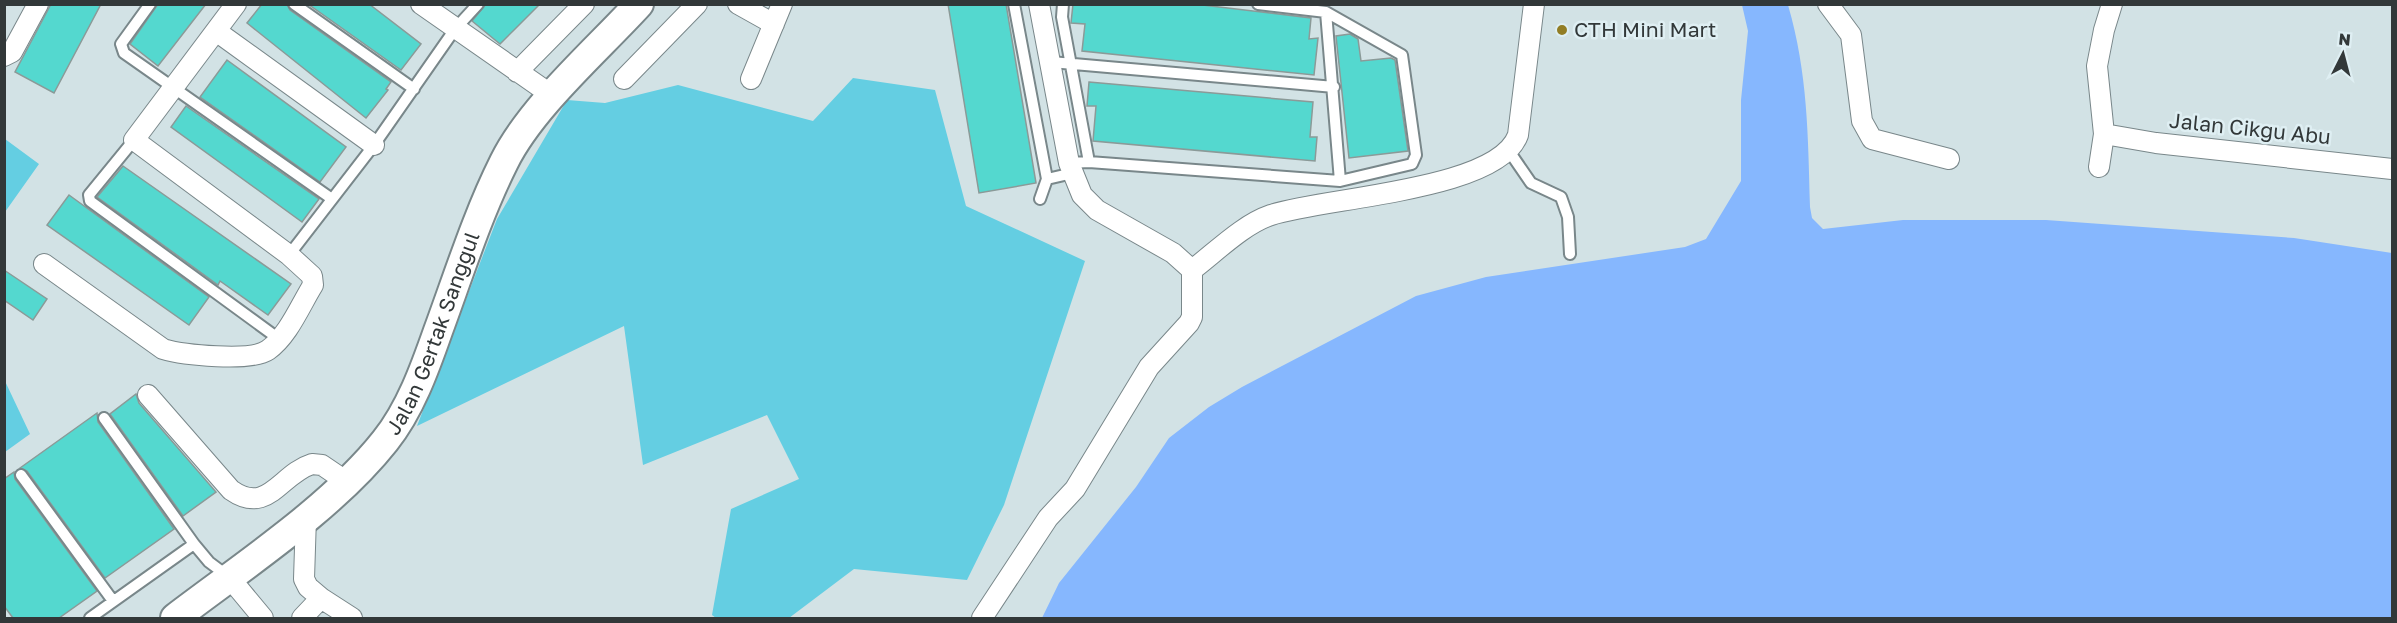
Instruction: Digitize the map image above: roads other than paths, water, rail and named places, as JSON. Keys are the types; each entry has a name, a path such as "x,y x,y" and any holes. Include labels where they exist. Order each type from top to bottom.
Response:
{"main road":[{"name":"Jalan Gertak Sanggul","path":"175,618 306,517 347,482 386,440 408,403 427,361 489,193 505,159 553,96 639,4"}],"street":[{"path":"4,56 12,52 38,4"},
{"path":"44,264 163,349 177,353 204,355 250,355 267,351 279,339 314,280 289,255 134,140 236,4"},
{"path":"421,4 553,96"},
{"path":"517,72 584,4"},
{"path":"624,80 698,4"},
{"path":"738,4 774,24"},
{"path":"751,79 782,4"},
{"path":"981,618 1048,518 1084,475 1149,367 1189,324 1192,317 1192,270 1173,253 1088,203 1077,166 1060,63 1039,4"},
{"path":"1192,270 1243,231 1270,215 1432,185 1460,177 1509,151 1518,135 1534,4"},
{"path":"1828,4 1851,35 1862,121 1872,139 1949,159"},
{"path":"2099,167 2104,134 2097,66 2112,4"},
{"path":"216,31 374,145"},
{"name":"Jalan Cikgu Abu","path":"2104,134 2177,146 2392,169"},
{"path":"148,395 231,490 245,499 257,500 266,496 312,464 322,465 347,482"},
{"path":"306,517 304,579 308,587 321,598 352,618"},
{"path":"229,577 263,618"},
{"path":"302,618 321,598"}],"lane":[{"path":"150,4 121,44 122,49 332,199"},
{"path":"294,4 414,88"},
{"path":"289,255 374,145 455,28 478,4"},
{"path":"1014,4 1047,179 1040,199"},
{"path":"1063,4 1060,63 1334,87"},
{"path":"1047,179 1077,166 1340,181 1412,164 1416,155 1402,55 1326,12 1258,4"},
{"path":"1326,12 1340,181"},
{"path":"134,140 89,195 90,201 279,339"},
{"path":"1509,151 1531,183 1561,197 1568,217 1570,254"},
{"path":"104,418 194,544 209,562 229,577"},
{"path":"21,475 113,601"},
{"path":"90,618 194,544"}],"place":[{"name":"CTH Mini Mart","path":"1562,30"}]}
